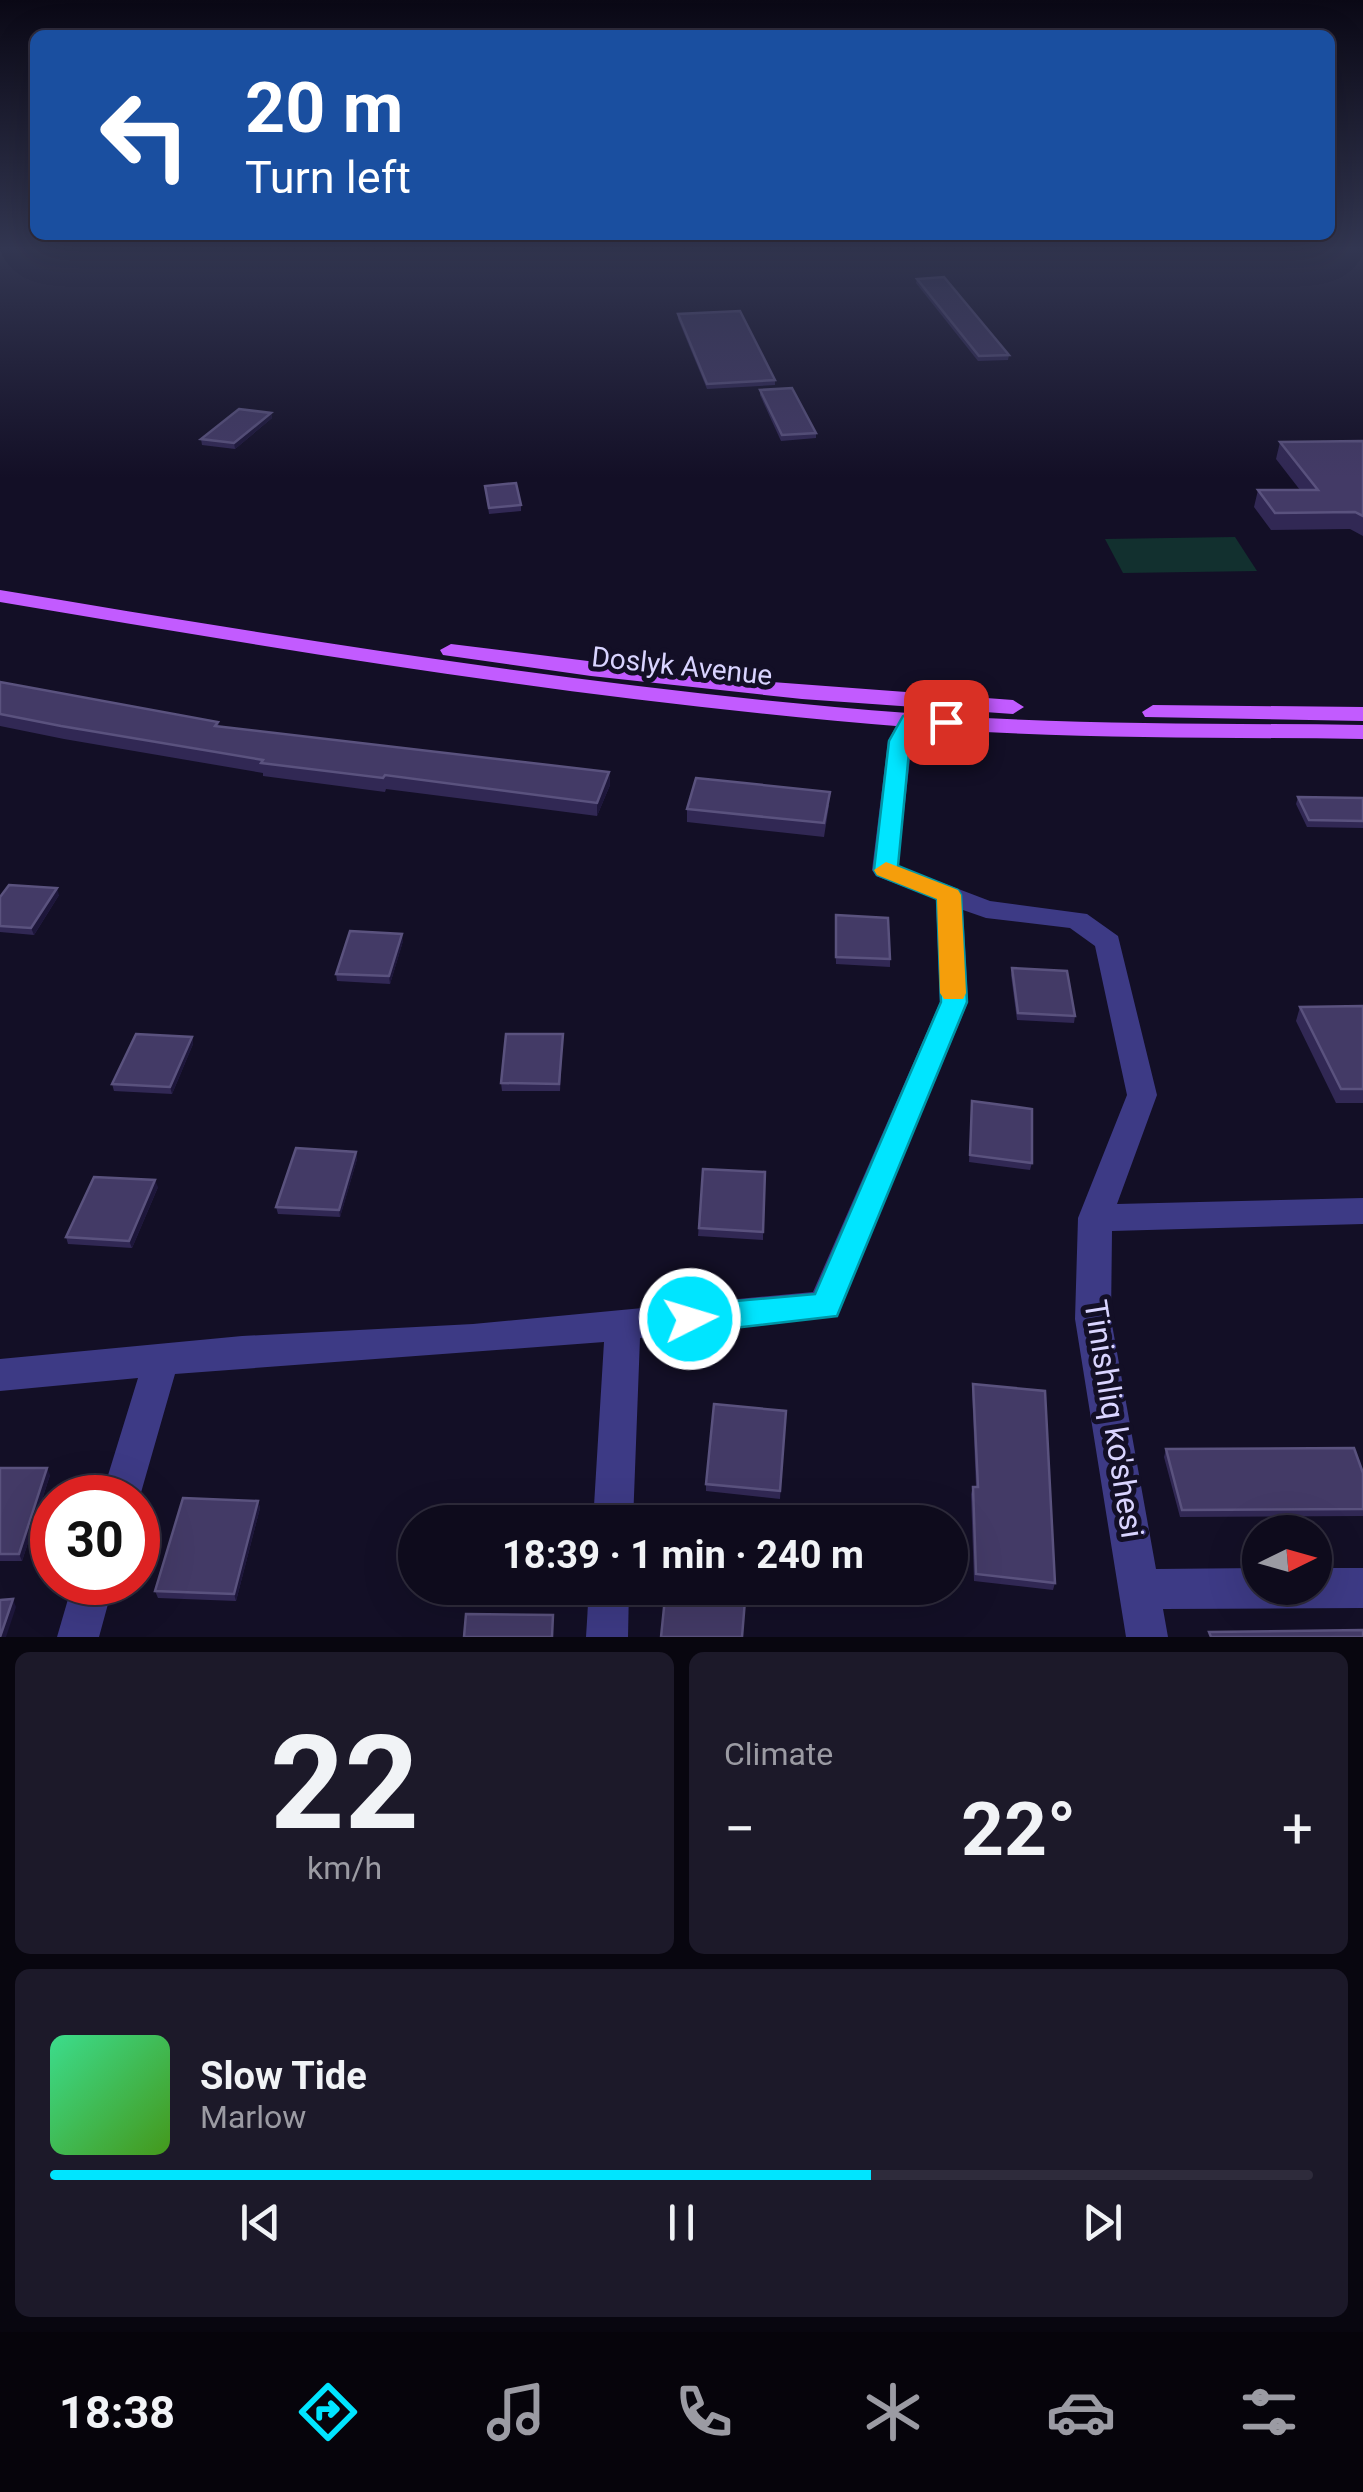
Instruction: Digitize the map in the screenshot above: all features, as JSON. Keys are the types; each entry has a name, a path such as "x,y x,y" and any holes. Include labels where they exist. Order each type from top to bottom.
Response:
{"main road":[{"name":"Doslyk Avenue","path":"2,594 552,665 908,702 1106,712 1363,714"},
{"name":"Doslyk Avenue","path":"2,594 549,683 910,720 1128,730 1363,732"}],"street":[{"name":"Tinishliq ko'shesi","path":"910,720 900,741 886,870 986,909 1078,920 1108,942 1142,1095 1095,1218 1093,1319 1147,1637"},
{"path":"0,1376 826,1306 954,1002 949,895"},
{"path":"1095,1218 1363,1211"},
{"path":"614,1505 623,1326"},
{"path":"127,1475 161,1361"},
{"path":"1140,1590 1363,1588"},
{"path":"78,1637 87,1605"},
{"path":"607,1637 608,1605"}],"green space":[{"path":"1235,537 1257,571 1123,573 1105,539"}],"building":[{"path":"683,325 747,325 775,380 707,384"},
{"path":"954,325 984,325 1009,355 979,356"},
{"path":"792,388 816,433 782,435 760,390"},
{"path":"239,409 271,413 234,443 201,439"},
{"path":"1363,441 1363,516 1355,512 1275,513 1258,490 1318,490 1280,442"},
{"path":"516,483 521,505 489,508 485,486"},
{"path":"0,682 218,722 215,726 609,772 597,803 261,763 263,760 0,714"},
{"path":"696,778 830,792 824,823 687,809"},
{"path":"1298,797 1363,798 1363,821 1309,820"},
{"path":"9,885 57,888 31,928 0,926 0,897"},
{"path":"836,915 888,918 890,959 836,957"},
{"path":"350,931 402,934 389,976 336,974"},
{"path":"1012,968 1067,971 1075,1016 1018,1013"},
{"path":"1363,1006 1363,1089 1341,1089 1300,1007"},
{"path":"136,1034 192,1037 170,1087 112,1084"},
{"path":"506,1034 563,1034 559,1084 501,1083"},
{"path":"972,1101 1032,1109 1032,1163 970,1155"},
{"path":"296,1148 356,1152 339,1210 276,1207"},
{"path":"703,1169 765,1172 763,1232 699,1228"},
{"path":"94,1177 155,1180 129,1241 66,1237"},
{"path":"973,1384 1045,1391 1055,1583 976,1574 973,1487 978,1487"},
{"path":"714,1404 786,1411 780,1491 706,1484"},
{"path":"1354,1448 1363,1473 1363,1509 1182,1510 1166,1449"},
{"path":"0,1468 47,1468 45,1475 30,1475 30,1520 19,1554 0,1554"},
{"path":"183,1498 258,1501 234,1594 160,1591 160,1574"},
{"path":"13,1599 0,1637 0,1600"},
{"path":"664,1605 745,1605 742,1637 661,1637"},
{"path":"466,1614 553,1615 552,1637 464,1637"},
{"path":"1363,1630 1363,1637 1211,1637 1209,1632"}],"slow traffic":[{"path":"886,870 949,895 953,993"}],"route":[{"path":"690,1319 826,1306 954,1002 949,895 886,870 900,741 910,720 946,722"}]}
